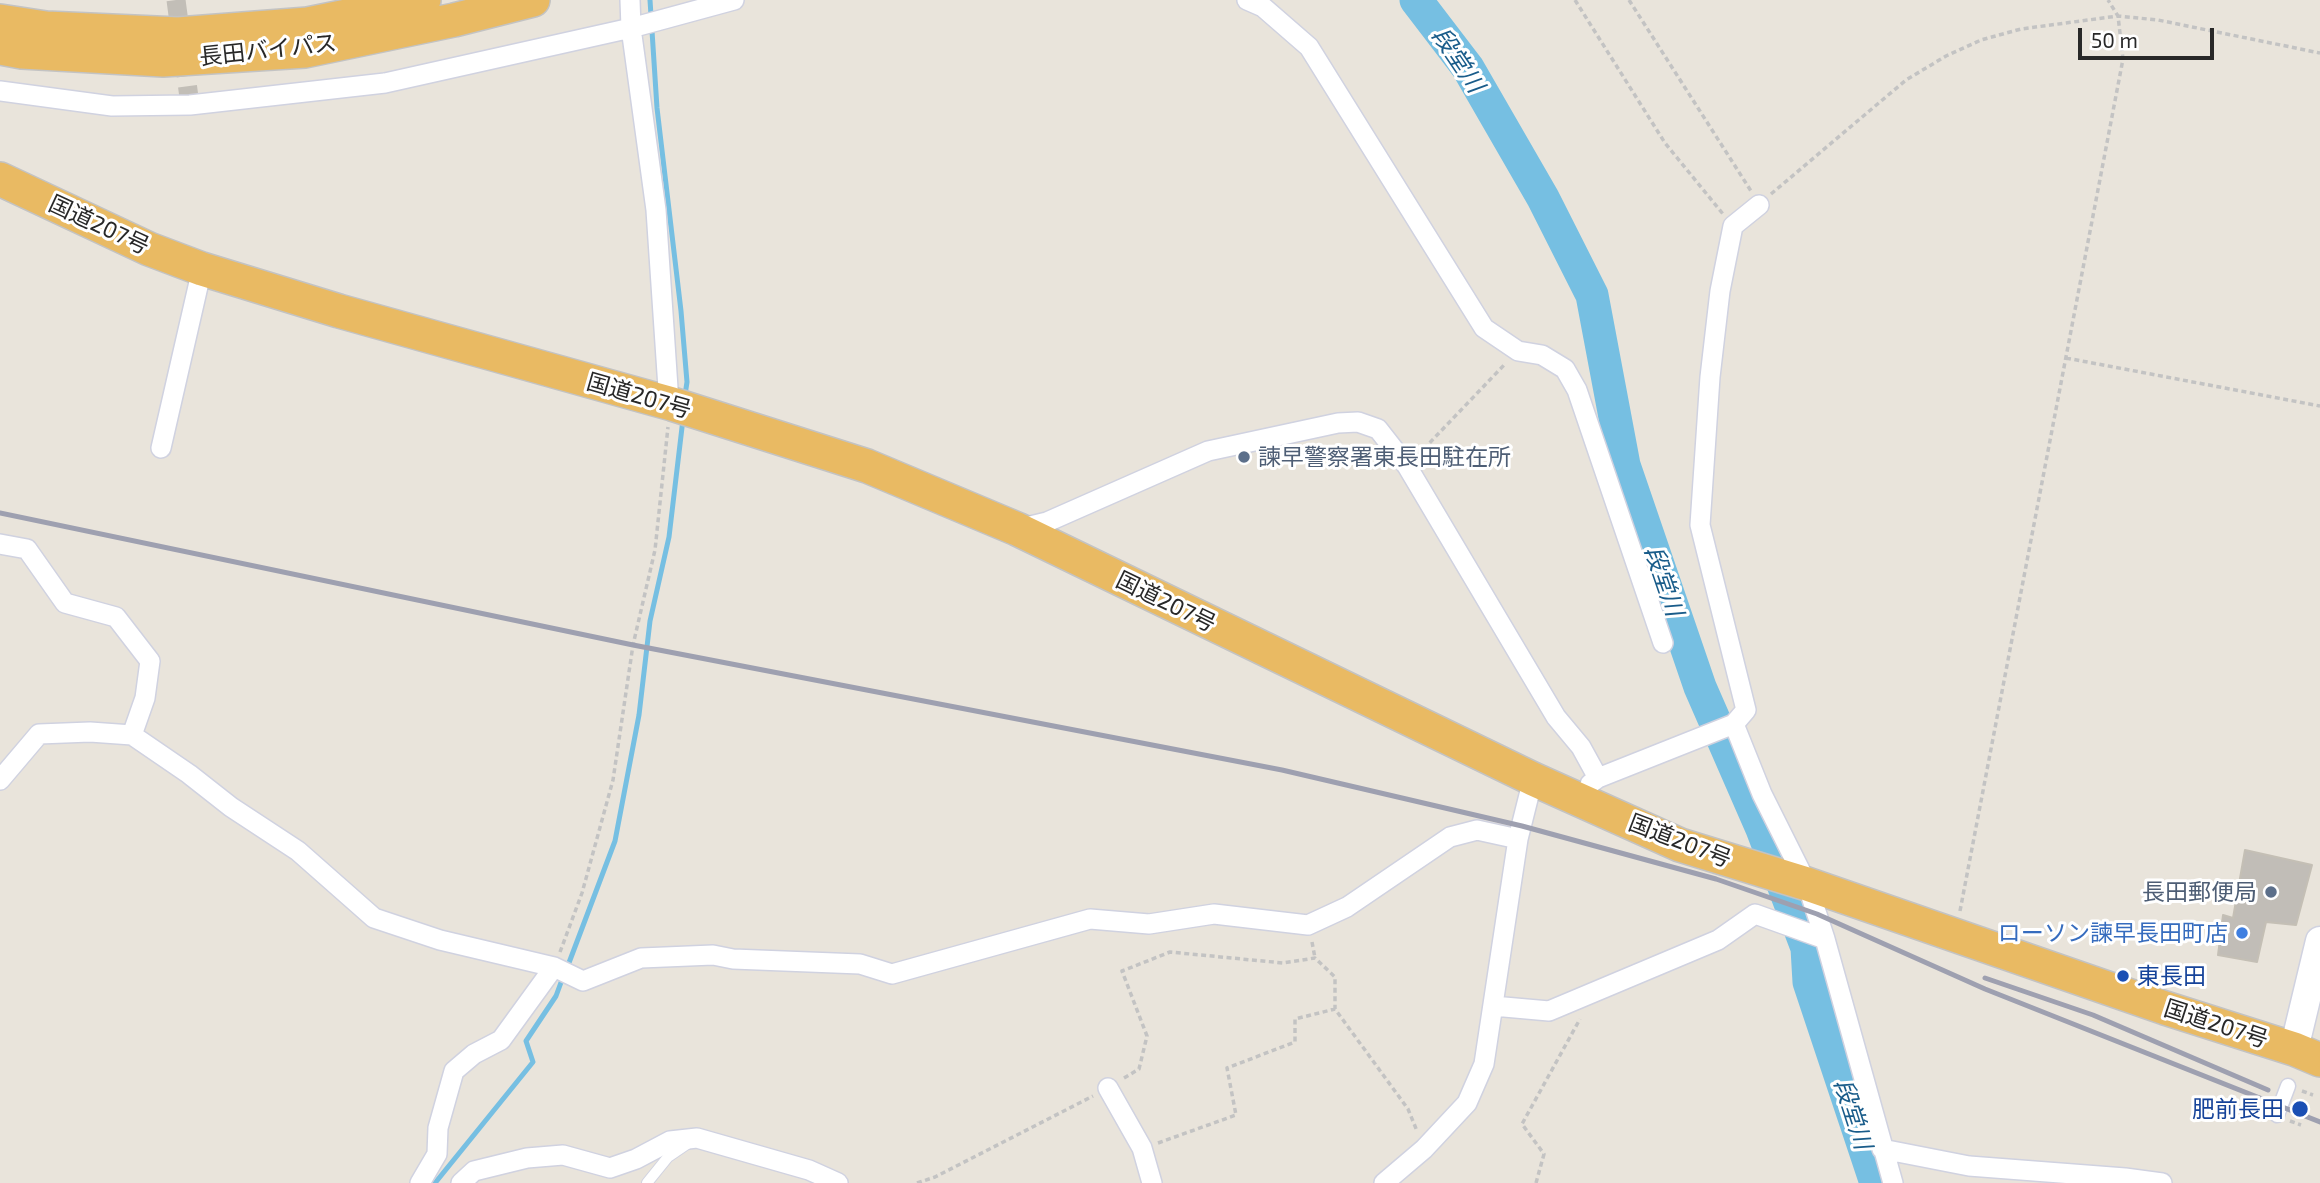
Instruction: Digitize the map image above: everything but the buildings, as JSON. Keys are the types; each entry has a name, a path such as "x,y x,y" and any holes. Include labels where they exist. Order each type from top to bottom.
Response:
{"highway":[{"name":"長田バイパス","path":"0,21 46,28 178,34 307,23 424,0"},
{"name":"長田バイパス","path":"0,48 22,52 163,60 305,51 454,20 533,0"},
{"name":"国道207号","path":"0,179 149,249 202,269 339,312 679,406 867,466 1017,529 1532,779 1585,788 1680,845 1803,883 1955,937 2307,1054"}],"main road":[{"path":"2307,1054 2320,941"}],"street":[{"path":"630,0 636,26 679,406"},
{"path":"0,92 112,106 190,105 385,83 636,26 675,10 734,0"},
{"path":"1256,2 1309,47 1484,328 1518,351 1542,355 1565,369 1577,390 1663,643"},
{"path":"1017,529 1047,522 1209,452 1338,423 1358,422 1378,429 1407,466 1556,717 1581,747 1585,788 1707,736 1734,724 1746,710 1700,525 1710,377 1720,291 1733,226 1759,205"},
{"path":"161,448 202,269"},
{"path":"0,544 27,549 65,603 116,617 150,661 145,698 132,735"},
{"path":"1734,724 1762,794 1803,883 1824,939 1892,1183"},
{"path":"0,780 39,734 90,732 132,735 231,807 298,851 374,918 440,940 555,968 583,981 641,958 713,955 733,959 860,964 892,974 1090,919 1149,924 1214,914 1308,925 1347,907 1450,837 1477,830 1518,839"},
{"path":"1384,1183 1424,1149 1467,1103 1484,1064 1518,839 1532,779"},
{"path":"1493,1006 1549,1011 1718,940 1755,914 1824,939"},
{"path":"425,1183 437,1154 438,1128 454,1071 474,1054 501,1040 555,968"},
{"path":"2277,1115 2288,1086"},
{"path":"1108,1088 1142,1149 1152,1183"},
{"path":"461,1183 474,1171 527,1158 563,1155 610,1168 636,1159 670,1141 696,1138 809,1170 838,1183"},
{"path":"1882,1149 1969,1166 2162,1183"}],"lane":[{"path":"647,1183 668,1157 696,1138"}],"path":[{"path":"1575,0 1665,143 1733,226"},
{"path":"1629,0 1759,205 1906,80 1946,56 1981,40 2021,29 2118,16 2158,20 2320,53"},
{"path":"1955,937 2123,59 2118,16 2108,0"},
{"path":"1407,466 1518,351"},
{"path":"2066,358 2320,406"},
{"path":"555,968 582,893 613,780 632,645 654,550 668,432 679,406"},
{"path":"917,1183 935,1177 1108,1088 1139,1069 1147,1036 1122,971 1170,952 1283,963 1315,957 1335,976 1335,1009 1408,1109 1424,1149"},
{"path":"1536,1183 1544,1154 1522,1124 1570,1034 1599,990"},
{"path":"1142,1149 1236,1115 1227,1068 1295,1042 1295,1019 1335,1009"}],"waterway":[{"path":"650,0 657,108 681,311 687,382 685,395"},
{"name":"段堂川","path":"1416,0 1468,68 1543,198 1592,295 1624,465 1700,687 1762,829 1807,948 1809,982 1876,1183"},
{"path":"567,968 615,841 639,715 650,621 669,537 683,419"},
{"path":"435,1183 533,1062 526,1041 556,996 563,977"}],"tunnel":[{"path":"176,0 190,105"}],"railway":[{"path":"0,513 633,645 1282,770 1522,826 1716,879 1817,914 1985,989 2320,1122"},
{"path":"1985,978 2093,1015 2268,1090"}],"place":[{"name":"諫早警察署東長田駐在所","path":"1244,457"},
{"name":"長田郵便局","path":"2271,892"},
{"name":"ローソン諫早長田町店","path":"2242,933"},
{"name":"東長田","path":"2123,976"},
{"name":"肥前長田","path":"2300,1109"}]}
